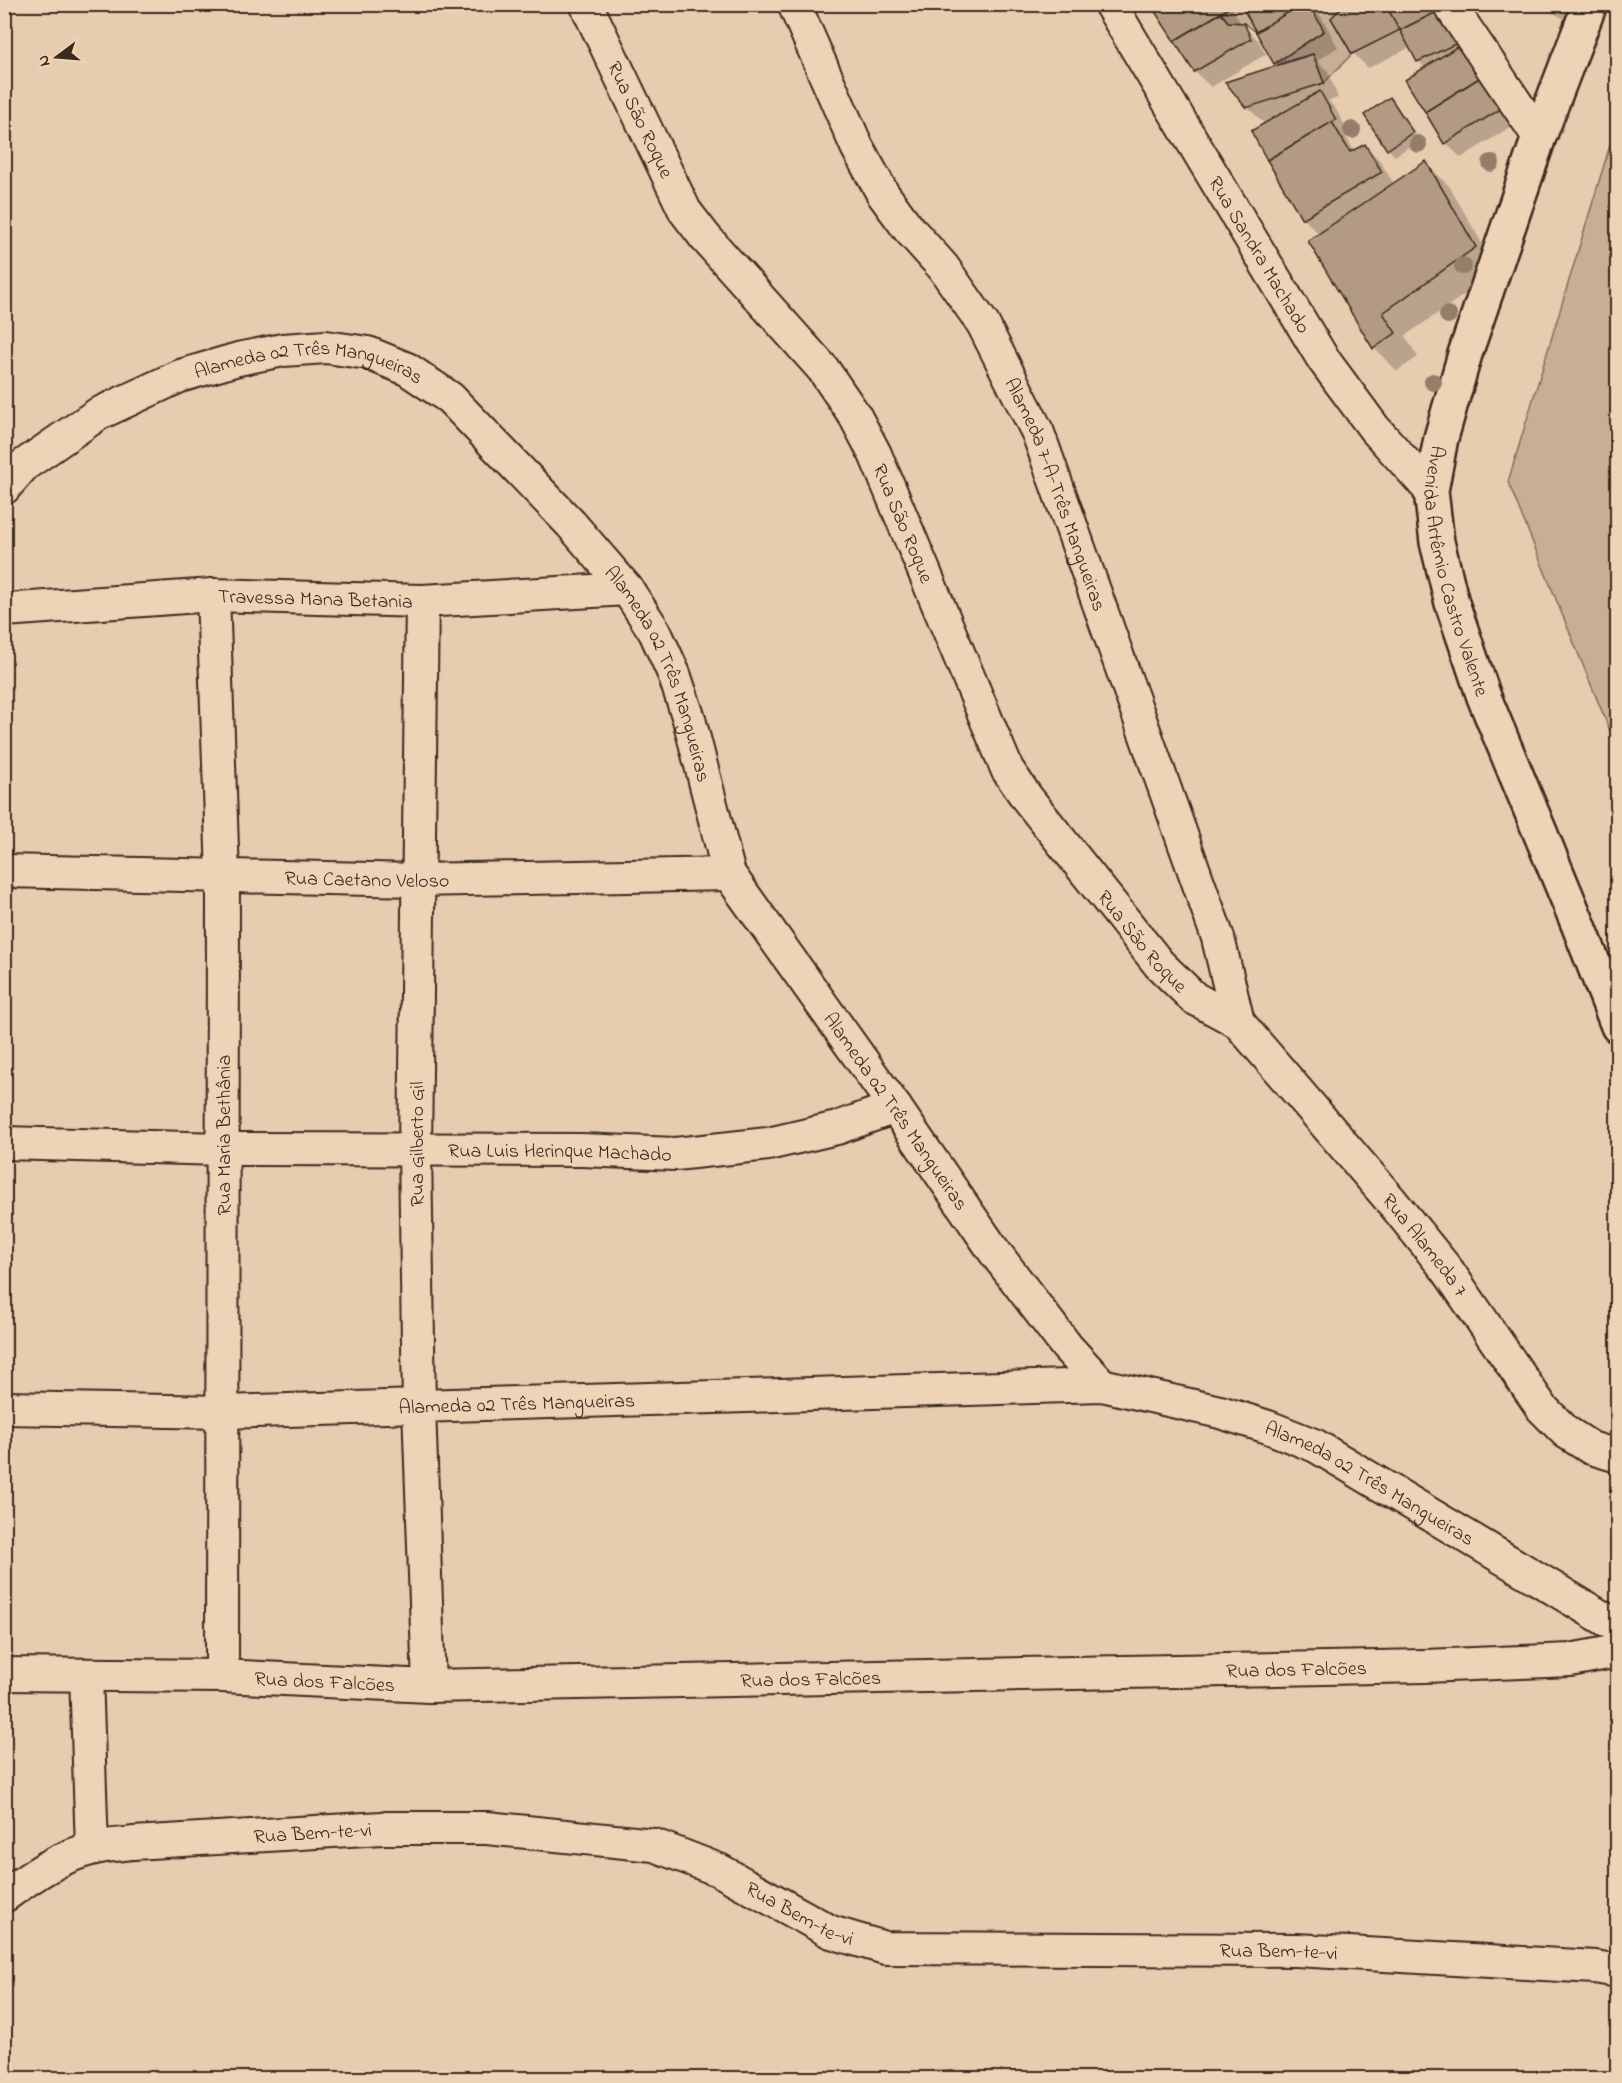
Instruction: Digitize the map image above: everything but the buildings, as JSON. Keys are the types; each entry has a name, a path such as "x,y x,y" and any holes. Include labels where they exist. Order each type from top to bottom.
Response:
{"main road":[{"name":"Avenida Artêmio Castro Valente","path":"1590,4 1539,137 1465,354 1441,438 1431,491 1437,542 1452,603 1484,698 1578,924 1617,1026"}],"street":[{"name":"Rua São Roque","path":"586,4 685,211 719,253 823,369 855,416 875,454 1007,769 1026,798 1159,964 1194,998 1238,1022"},
{"name":"Alameda 7-A-Três Mangueiras","path":"794,4 857,147 883,194 908,228 943,267 983,324 1038,433 1218,938 1238,1022"},
{"name":"Rua Sandra Machado","path":"1110,4 1323,359 1374,428 1431,491"},
{"path":"1449,4 1539,137"},
{"name":"Alameda 02 Três Mangueiras","path":"4,488 24,465 98,414 180,376 238,359 283,350 326,347 368,353 407,369 450,398 571,524 627,590 655,632 674,674 689,719 729,874 895,1107 994,1251 1067,1347 1102,1385"},
{"name":"Travessa Mana Betania","path":"4,610 213,595 422,601 627,590"},
{"name":"Rua Maria Bethânia","path":"213,595 223,876 222,1676"},
{"name":"Rua Gilberto Gil","path":"422,601 415,1150 419,1407 429,1686"},
{"name":"Rua Caetano Veloso","path":"4,871 417,880 729,874"},
{"name":"Rua Alameda 7","path":"1238,1022 1448,1271 1542,1408 1566,1432 1591,1448 1617,1456"},
{"name":"Rua Luis Herinque Machado","path":"4,1143 223,1149 582,1150 675,1154 768,1144 837,1128 895,1107"},
{"name":"Alameda 02 Três Mangueiras","path":"4,1407 223,1413 1102,1385 1220,1412 1269,1427 1316,1446 1617,1627"},
{"name":"Rua dos Falcões","path":"4,1674 222,1676 429,1686 1425,1666 1570,1660 1617,1651"},
{"path":"86,1675 92,1848"},
{"name":"Rua Bem-te-vi","path":"4,1896 45,1868 69,1855 92,1848 133,1843 382,1828 487,1828 654,1845 719,1870 831,1932 885,1948 1296,1950 1594,1967 1617,1971"}],"shaded area":[{"path":"1225,5 1241,5 1256,32 1244,23 1228,22 1221,13 1227,9"},
{"path":"1309,5 1345,5 1331,18 1352,54 1324,83 1313,54 1274,64 1324,31"},
{"path":"1617,122 1618,748 1508,482"}]}
